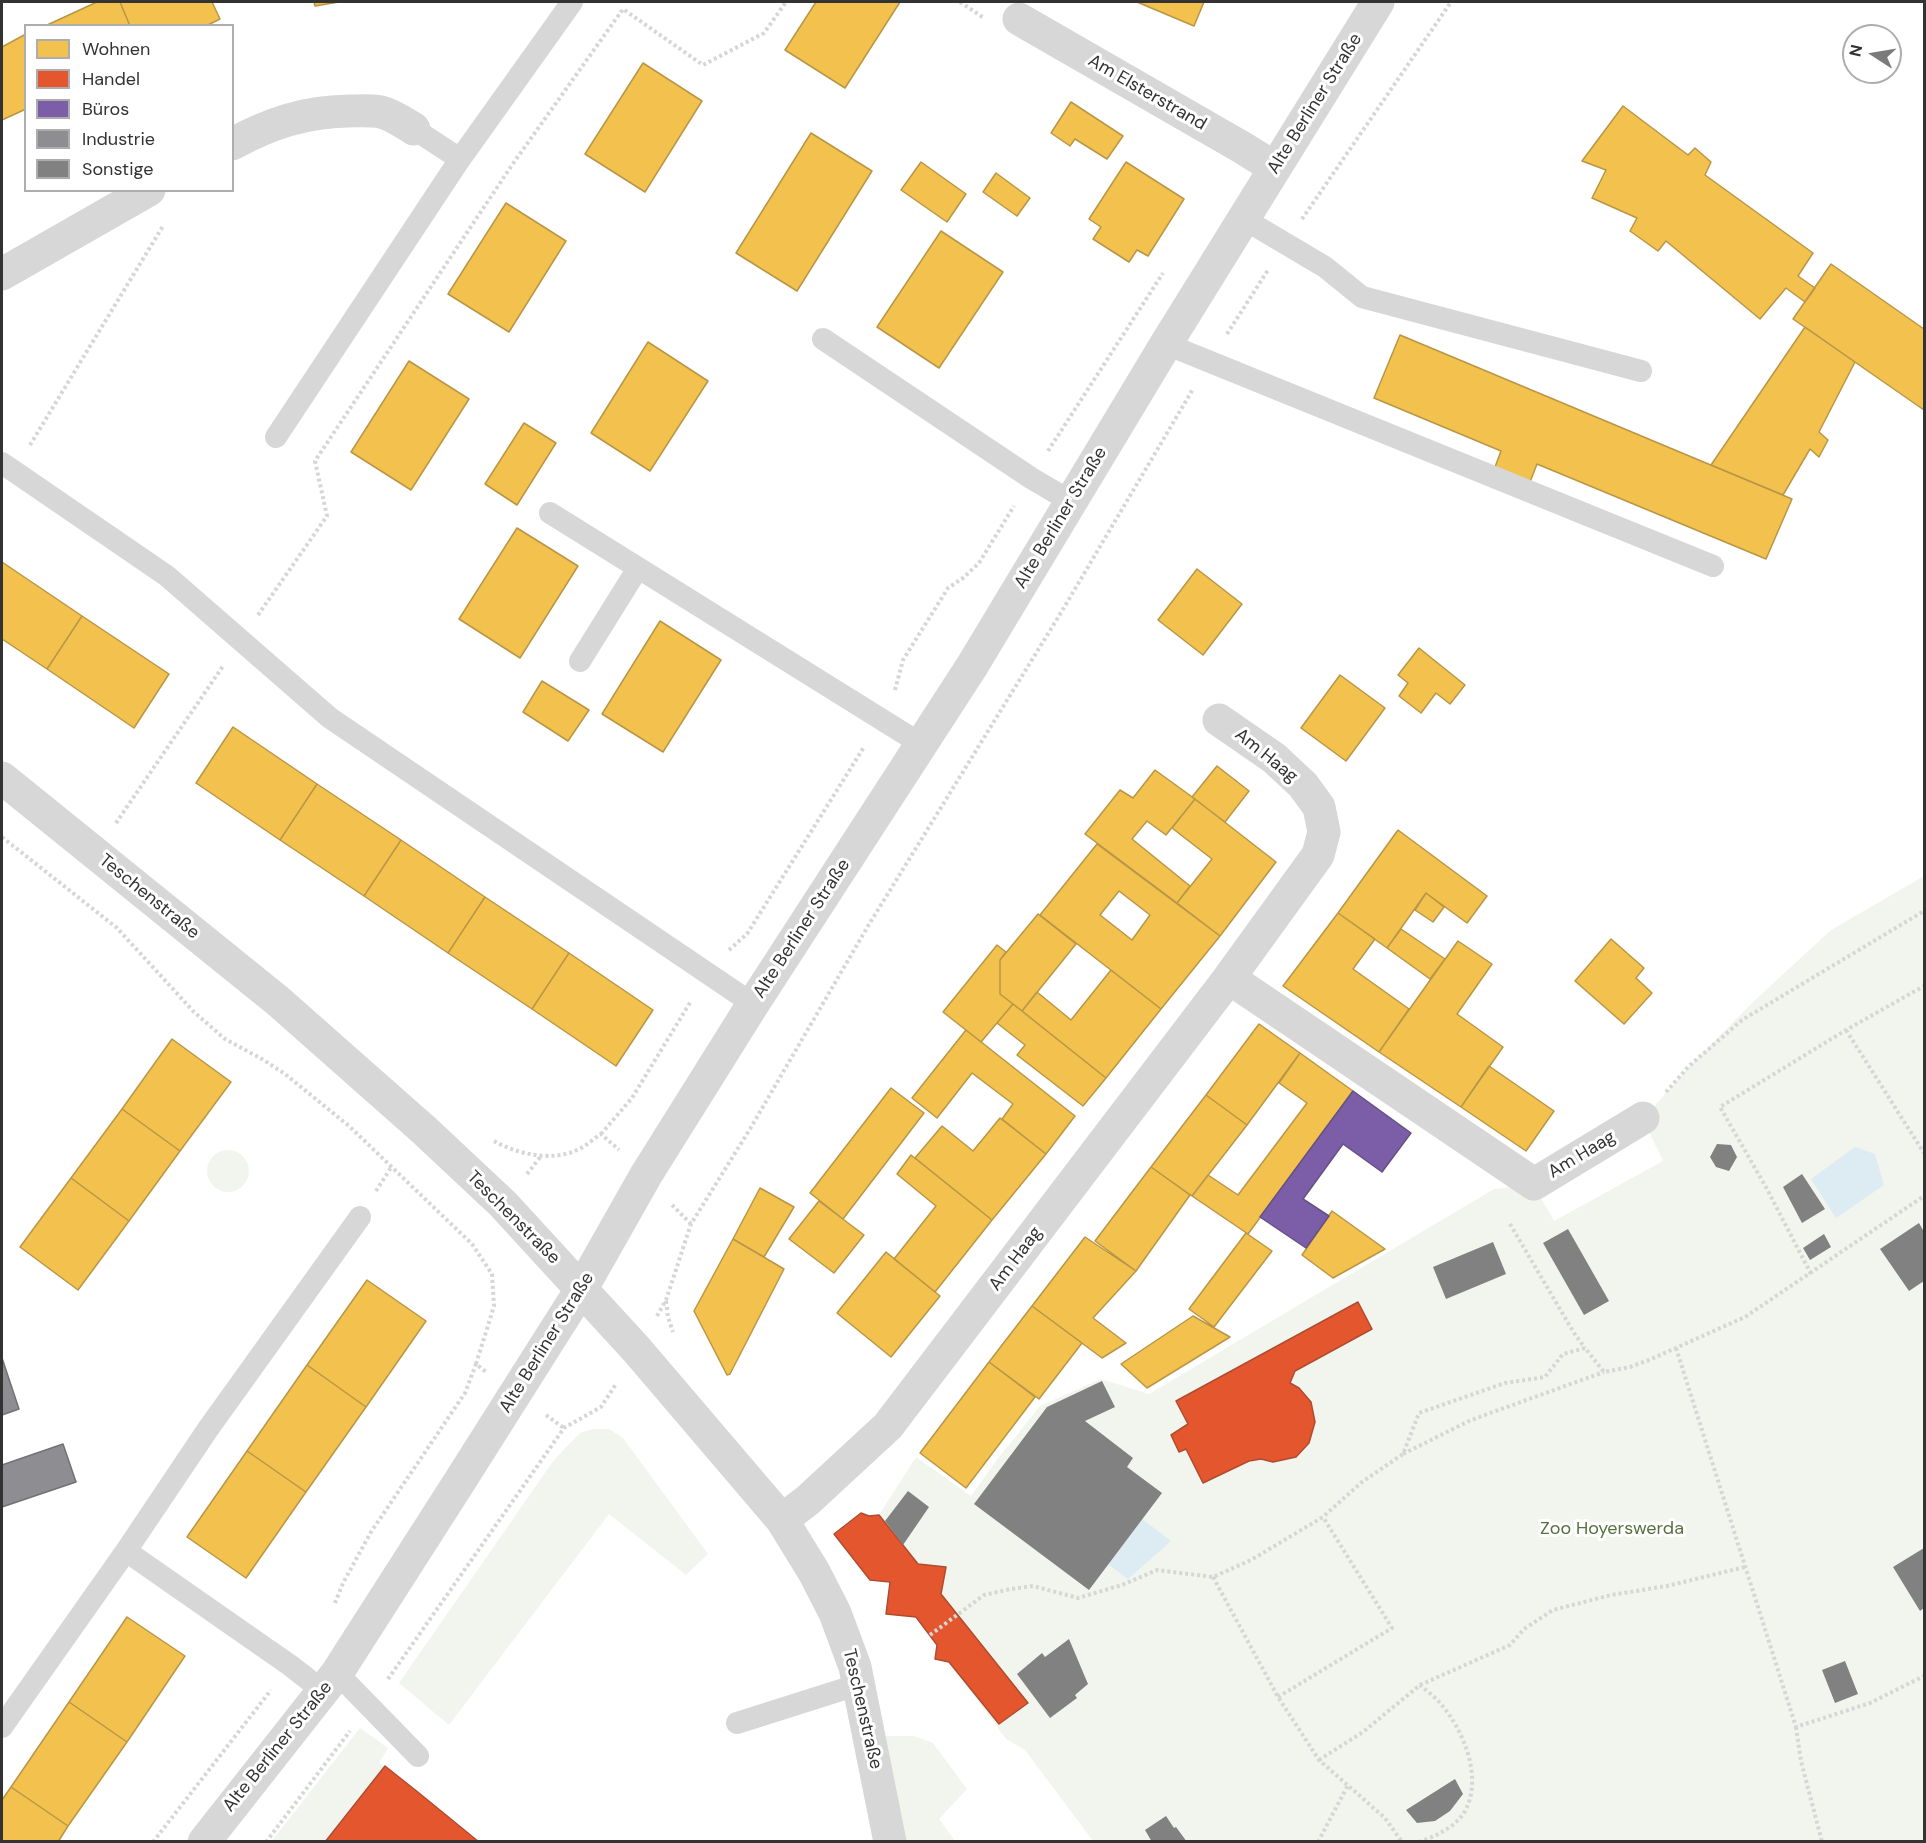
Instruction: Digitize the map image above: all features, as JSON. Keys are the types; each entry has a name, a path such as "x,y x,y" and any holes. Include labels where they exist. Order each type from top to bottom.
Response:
{"street":[{"name":"Alte Berliner Straße","path":"204,1842 330,1682 582,1288 646,1175 753,1004 972,666 1070,501 1378,2"},
{"name":"Am Elsterstrand","path":"1019,19 1275,168"},
{"path":"234,143 276,123 302,115 324,112 381,112 414,129"},
{"path":"2,274 146,192"},
{"name":"Am Haag","path":"782,1520 808,1500 888,1426 1229,978 1317,855 1324,832 1319,807 1303,785 1274,758 1219,720"},
{"name":"Teschenstraße","path":"2,778 278,1001 424,1130 503,1204 637,1350 782,1520 814,1572 835,1613 860,1684 890,1842"},
{"name":"Am Haag","path":"1229,978 1534,1184 1643,1118"}],"lane":[{"path":"276,437 459,159 572,2"},
{"path":"414,129 459,159"},
{"path":"1244,219 1325,267 1362,297 1641,371"},
{"path":"823,339 1070,501"},
{"path":"1166,344 1713,566"},
{"path":"8,467 167,576 330,718 753,1004"},
{"path":"550,513 921,744"},
{"path":"579,661 638,568"},
{"path":"2,1726 126,1551 208,1429 360,1217"},
{"path":"126,1551 291,1666 330,1682 370,1706 418,1756"},
{"path":"737,1723 860,1684"}],"path":[{"path":"107,821 113,826 327,516 315,461 508,172 623,9 703,65 764,33 786,2"},
{"path":"266,1842 370,1706 564,1428 601,1407 666,1300 690,1224 750,1129 868,926 1062,611 1210,361 1285,244 1451,2"},
{"path":"8,467 166,220"},
{"path":"489,1138 520,1151 541,1156 560,1155 578,1150 601,1134 632,1098 707,973 747,934 881,718 892,699 903,660 948,588 979,563 1031,477 1166,268"},
{"path":"2,837 117,928 194,1012 225,1039 285,1074 349,1126 472,1244 492,1274 494,1306 465,1393 371,1532 343,1582 330,1611"},
{"path":"1643,1118 1688,1067 1742,1020 1924,911"},
{"path":"1811,1274 1767,1189 1720,1107 1846,1030 1924,986"},
{"path":"1846,1030 1924,1153"},
{"path":"601,1134 646,1175 690,1224"},
{"path":"930,1635 984,1595 1011,1589 1033,1586 1078,1598 1122,1585 1157,1570 1213,1577 1251,1560 1323,1517 1362,1482 1403,1455 1471,1420 1604,1372 1630,1367 1745,1317 1924,1197"},
{"path":"1510,1224 1574,1334 1604,1372"},
{"path":"1675,1347 1796,1727 1801,1761 1822,1842"},
{"path":"1403,1455 1419,1413 1505,1383 1545,1377 1563,1354 1585,1348"},
{"path":"476,1364 564,1428"},
{"path":"1278,1697 1392,1628 1323,1517"},
{"path":"1319,1760 1363,1732 1420,1685 1510,1646 1524,1629 1553,1610 1611,1595 1667,1586 1745,1567"},
{"path":"1213,1577 1278,1697 1319,1760 1385,1818 1402,1842"},
{"path":"153,1842 291,1666"},
{"path":"1796,1727 1870,1703 1924,1676"},
{"path":"1419,1842 1451,1827 1464,1813 1472,1793 1468,1756 1459,1731 1441,1703 1420,1685"},
{"path":"1318,1842 1348,1785"}],"green space":[{"name":"Zoo Hoyerswerda","path":"1924,876 1924,1841 1093,1841 1025,1750 1006,1739 949,1662 935,1659 937,1645 916,1617 886,1614 890,1582 870,1580 834,1534 861,1513 869,1516 879,1515 916,1457 971,1496 1040,1406 1101,1379 1149,1394 1494,1189 1534,1185 1554,1221 1663,1161 1643,1119 1688,1068 1754,1001 1831,930"},
{"path":"228,1150 236,1151 243,1156 248,1163 248,1179 243,1186 236,1191 228,1192 220,1191 213,1186 208,1179 207,1171 208,1163 213,1156 220,1151"},
{"path":"593,1429 609,1429 623,1438 708,1554 686,1575 609,1514 449,1725 399,1683 554,1460 580,1433"},
{"path":"360,1728 388,1748 379,1763 385,1766 325,1841 271,1842"},
{"path":"870,1736 914,1736 933,1743 967,1789 939,1819 955,1841 890,1841"}],"shaded area":[{"path":"1855,1147 1875,1154 1884,1185 1836,1218 1811,1179"},
{"path":"1142,1519 1171,1541 1128,1579 1108,1564"}],"building: Wohnen":[{"path":"97,2 120,2 129,24 49,24"},
{"path":"120,2 212,2 220,19 210,24 129,24"},
{"path":"314,2 339,2 315,6"},
{"path":"816,2 900,2 845,88 785,50"},
{"path":"1137,2 1204,2 1194,26"},
{"path":"24,35 24,110 2,120 2,47"},
{"path":"643,63 702,101 645,192 585,154"},
{"path":"1071,102 1123,136 1107,159 1075,139 1070,146 1051,133"},
{"path":"1623,106 1688,155 1695,148 1711,162 1705,175 1813,253 1798,276 1815,288 1805,302 1786,288 1760,319 1666,241 1658,251 1630,231 1637,218 1592,198 1606,170 1582,161"},
{"path":"811,133 872,171 797,291 736,253"},
{"path":"921,162 966,194 947,222 901,190"},
{"path":"1126,162 1184,199 1148,256 1137,250 1129,262 1093,239 1101,227 1089,219"},
{"path":"996,173 1030,198 1017,216 983,192"},
{"path":"506,203 566,241 509,332 448,294"},
{"path":"941,231 1003,272 939,368 877,327"},
{"path":"1831,264 1924,329 1924,410 1793,319"},
{"path":"1805,327 1855,362 1819,432 1828,440 1819,457 1810,449 1783,495 1711,465"},
{"path":"1400,335 1792,499 1766,559 1537,464 1530,482 1495,467 1501,451 1374,398"},
{"path":"648,342 708,381 650,471 591,433"},
{"path":"409,361 469,399 411,490 351,452"},
{"path":"524,423 556,443 517,505 485,484"},
{"path":"517,528 578,566 520,658 459,619"},
{"path":"2,562 82,616 47,669 2,639"},
{"path":"1197,569 1242,604 1203,655 1158,620"},
{"path":"82,616 169,674 134,728 47,669"},
{"path":"660,621 721,660 663,752 602,714"},
{"path":"1419,648 1465,685 1450,704 1436,693 1421,713 1399,696 1408,683 1398,675"},
{"path":"1340,675 1385,708 1346,761 1301,728"},
{"path":"542,681 589,710 568,741 523,712"},
{"path":"233,727 317,784 280,840 196,783"},
{"path":"1217,766 1249,791 1225,822 1192,797"},
{"path":"1155,770 1195,799 1166,835 1147,821 1132,839 1190,886 1177,903 1085,834 1120,790 1133,798"},
{"path":"317,784 401,840 364,896 280,840"},
{"path":"1195,799 1276,862 1220,936 1177,903 1212,859 1172,828"},
{"path":"1398,830 1487,896 1467,923 1426,893 1387,948 1338,913"},
{"path":"401,840 485,897 448,953 364,896"},
{"path":"1097,844 1220,936 1161,1009 1040,915","holes":["1119,891 1150,915 1132,940 1100,915"]},
{"path":"1426,893 1444,907 1433,922 1415,910"},
{"path":"485,897 569,953 532,1009 448,953"},
{"path":"1338,913 1375,939 1353,969 1409,1009 1379,1052 1283,986"},
{"path":"1038,914 1076,944 1022,1011 1000,994 1000,960"},
{"path":"1401,929 1445,959 1430,979 1387,948"},
{"path":"1611,939 1644,968 1636,978 1652,993 1624,1024 1575,981"},
{"path":"1458,941 1492,964 1457,1014 1503,1047 1461,1107 1379,1052"},
{"path":"997,945 1006,952 1000,960 1000,994 1013,1004 981,1042 943,1012"},
{"path":"569,953 653,1010 616,1066 532,1009"},
{"path":"1111,970 1161,1009 1106,1078 1022,1011 1037,992 1071,1020"},
{"path":"1013,1004 1106,1078 1083,1106 1017,1055 1025,1045 997,1023"},
{"path":"1259,1024 1300,1053 1247,1125 1206,1095"},
{"path":"966,1030 1075,1116 1046,1154 1002,1119 1013,1104 972,1073 937,1118 912,1098"},
{"path":"172,1039 231,1082 180,1151 122,1109"},
{"path":"1300,1053 1353,1091 1248,1234 1192,1196 1208,1175 1238,1195 1307,1103 1279,1083"},
{"path":"1489,1066 1554,1111 1526,1151 1461,1107"},
{"path":"891,1088 924,1113 843,1219 810,1193"},
{"path":"1206,1095 1247,1125 1192,1196 1151,1167"},
{"path":"122,1109 180,1151 129,1221 71,1178"},
{"path":"1000,1118 1046,1154 992,1220 915,1158 942,1126 973,1151"},
{"path":"911,1155 992,1220 935,1292 894,1259 936,1206 897,1174"},
{"path":"1151,1167 1190,1195 1136,1271 1095,1241"},
{"path":"71,1178 129,1221 78,1290 20,1247"},
{"path":"760,1188 794,1207 764,1257 733,1239"},
{"path":"819,1201 864,1235 834,1273 789,1239"},
{"path":"1332,1211 1385,1249 1333,1278 1302,1255"},
{"path":"1246,1233 1272,1251 1214,1327 1189,1309"},
{"path":"1085,1237 1136,1271 1093,1318 1126,1343 1102,1358 1032,1306"},
{"path":"733,1239 784,1269 730,1374 727,1375 694,1311"},
{"path":"886,1252 940,1296 891,1357 837,1313"},
{"path":"367,1280 426,1321 366,1407 307,1365"},
{"path":"1032,1306 1082,1343 1039,1399 989,1362"},
{"path":"1193,1316 1230,1337 1147,1388 1121,1364"},
{"path":"989,1362 1035,1397 966,1488 920,1453"},
{"path":"307,1365 366,1407 306,1492 247,1451"},
{"path":"247,1451 306,1492 246,1578 187,1537"},
{"path":"127,1617 185,1656 127,1742 69,1702"},
{"path":"69,1702 127,1742 68,1826 11,1787"},
{"path":"11,1787 68,1826 58,1842 2,1842 2,1800"}],"building: Handel":[{"path":"1358,1302 1372,1329 1295,1371 1290,1383 1299,1388 1311,1402 1315,1422 1309,1443 1296,1457 1273,1462 1261,1459 1249,1461 1203,1483 1186,1449 1179,1452 1171,1435 1188,1424 1176,1401"},
{"path":"861,1513 869,1516 879,1515 918,1564 946,1567 941,1594 1028,1703 999,1724 949,1662 935,1659 937,1645 916,1617 886,1614 890,1582 870,1580 834,1534"},
{"path":"385,1766 419,1793 479,1842 325,1842"}],"building: Büros":[{"path":"1353,1091 1411,1133 1382,1172 1343,1144 1303,1199 1329,1216 1306,1248 1260,1217"}],"building: Industrie":[{"path":"2,1358 19,1409 2,1415"},
{"path":"63,1444 76,1482 2,1507 2,1465"}],"building: Sonstige":[{"path":"1717,1144 1731,1145 1737,1157 1729,1171 1716,1167 1710,1157"},
{"path":"1802,1174 1825,1209 1802,1223 1783,1187"},
{"path":"1919,1223 1924,1232 1924,1281 1909,1291 1880,1249"},
{"path":"1568,1229 1609,1301 1584,1315 1543,1243"},
{"path":"1824,1234 1831,1247 1810,1260 1803,1248"},
{"path":"1493,1242 1506,1274 1446,1299 1433,1267"},
{"path":"1102,1381 1115,1407 1085,1421 1133,1458 1127,1467 1162,1493 1089,1590 974,1504 1047,1407"},
{"path":"908,1491 929,1507 903,1545 885,1521"},
{"path":"1924,1548 1924,1608 1920,1611 1893,1567"},
{"path":"1069,1639 1088,1684 1075,1695 1077,1698 1050,1718 1017,1674 1042,1653 1045,1657"},
{"path":"1845,1661 1858,1694 1835,1703 1822,1670"},
{"path":"1455,1779 1463,1794 1450,1811 1435,1821 1417,1823 1406,1810"},
{"path":"1166,1816 1187,1842 1152,1842 1145,1830"}]}
